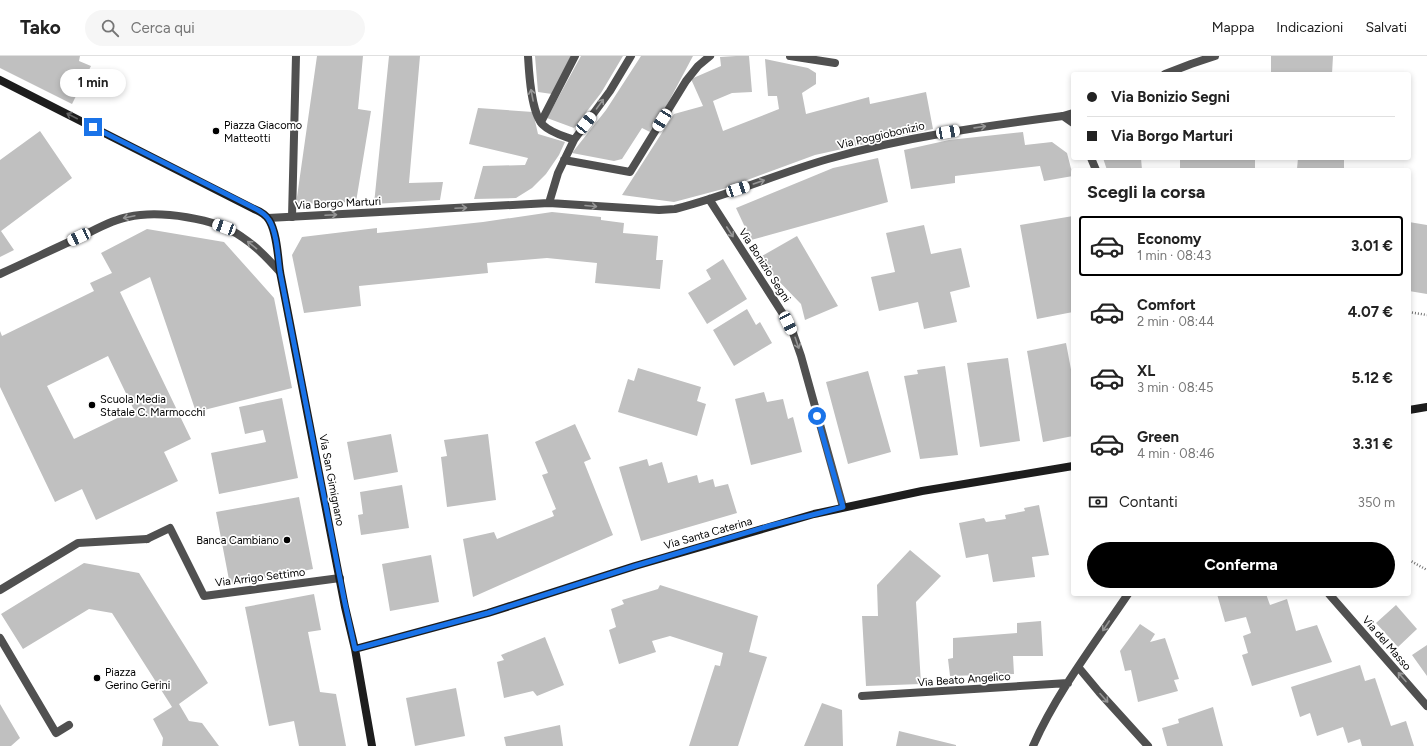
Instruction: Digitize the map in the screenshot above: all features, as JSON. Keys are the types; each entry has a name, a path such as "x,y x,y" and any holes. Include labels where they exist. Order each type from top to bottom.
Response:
{"main road":[{"path":"0,80 254,208 268,218"},
{"name":"Via San Gimignano","path":"268,218 274,232 280,272 355,649 372,746"},
{"path":"1411,410 1427,407"},
{"name":"Via Santa Caterina","path":"355,649 488,613 658,559 776,524 843,507 922,491 1071,466"}],"street":[{"path":"292,217 296,56"},
{"path":"528,56 532,95 538,118 548,129 574,140"},
{"path":"541,122 575,56"},
{"path":"549,203 558,173 574,140 610,91 630,56"},
{"path":"564,160 630,172 686,81 698,66 710,56"},
{"path":"790,56 834,63"},
{"path":"1170,72 1215,56"},
{"name":"Via Poggiobonizio","path":"709,199 827,159 867,149 962,130 1071,114"},
{"path":"1063,116 1071,122"},
{"name":"Via Borgo Marturi","path":"268,218 549,203 668,210 709,199"},
{"name":"Via Bonizio Segni","path":"709,199 783,314 793,333 801,356 843,507"},
{"path":"0,274 112,222 126,217 148,215 173,216 200,220 232,231 242,236 262,252 280,272"},
{"name":"Via Arrigo Settimo","path":"0,590 78,543 147,538 170,528 204,596 340,578"},
{"path":"1033,746 1047,717 1068,683 1127,596"},
{"name":"Via del Masso","path":"1332,596 1427,706"},
{"path":"0,638 56,733 69,725"},
{"path":"1079,668 1148,746"},
{"name":"Via Beato Angelico","path":"862,696 1068,683"}],"path":[{"path":"1411,312 1427,315"},
{"path":"1411,561 1427,570"}],"building":[{"path":"0,56 80,56 79,61 91,66 72,104 0,68"},
{"path":"317,56 363,56 358,109 371,111 356,202 296,204"},
{"path":"389,56 420,56 409,183 443,182 440,200 374,204"},
{"path":"535,56 571,56 552,94 538,92"},
{"path":"581,56 623,56 601,93 574,128 547,118"},
{"path":"641,56 693,56 652,133 642,128 622,159 614,161 572,153 606,110"},
{"path":"749,56 752,92 732,93 713,101 723,131 779,109 777,96 768,96 765,59 808,68 816,73 816,84 802,93 806,114 869,97 870,104 926,92 933,129 815,155 723,189 674,202 622,195 674,114 703,106 691,79 721,66 720,57"},
{"path":"1271,56 1333,56 1332,72 1271,72"},
{"path":"478,108 533,112 538,134 565,142 559,155 546,174 532,188 516,198 474,199 483,166 525,165 528,158 469,144"},
{"path":"40,131 72,178 1,231 14,250 0,257 0,160"},
{"path":"1023,132 1025,145 1052,142 1067,153 1071,168 1071,176 1044,181 1040,166 955,176 955,183 911,189 904,150 949,140"},
{"path":"878,158 888,202 751,240 736,208 833,168"},
{"path":"1104,160 1141,160 1142,168 1106,168"},
{"path":"1180,160 1255,160 1255,168 1180,168"},
{"path":"1298,160 1344,160 1344,168 1297,168"},
{"path":"552,212 601,217 601,220 624,223 623,233 658,236 656,260 663,260 660,289 595,283 597,263 547,258 487,263 488,273 359,286 361,306 304,313 292,255 302,237 377,228 377,233 427,228"},
{"path":"1071,216 1071,312 1037,319 1020,225"},
{"path":"1411,222 1427,225 1427,294 1411,291"},
{"path":"924,225 931,254 961,248 970,287 950,292 957,322 924,329 918,302 879,311 871,277 895,272 886,233"},
{"path":"147,229 224,242 274,298 292,388 196,412 150,277 120,292 191,439 164,452 178,481 96,520 82,489 55,502 0,387 0,331 2,336 94,291 90,283 112,273 101,253","holes":["108,356 134,410 74,439 47,386"]},
{"path":"797,236 838,306 805,320 801,304 769,271 762,256"},
{"path":"723,259 747,299 707,324 688,293 711,279 706,270"},
{"path":"747,309 756,325 760,322 772,343 734,366 713,330"},
{"path":"1066,343 1071,369 1071,436 1043,442 1027,351"},
{"path":"1008,358 1020,441 980,447 967,363"},
{"path":"945,366 958,455 920,459 904,376 918,374 917,370"},
{"path":"638,368 701,387 697,401 706,404 697,436 618,412 628,379 634,381"},
{"path":"868,371 891,452 848,464 826,382"},
{"path":"764,392 767,402 783,399 788,419 793,417 802,452 751,465 735,399"},
{"path":"282,398 298,478 219,494 211,453 266,442 263,430 245,434 239,407"},
{"path":"575,424 591,459 584,462 613,535 473,597 463,539 494,532 497,539 554,516 552,511 556,509 542,475 548,473 535,442"},
{"path":"391,434 398,472 354,480 347,442"},
{"path":"488,434 496,500 447,507 441,457 447,456 444,440"},
{"path":"647,459 649,466 662,462 668,483 697,475 699,483 713,479 715,487 728,484 737,513 641,541 619,467"},
{"path":"402,485 409,528 361,535 358,515 363,514 360,492"},
{"path":"299,497 313,569 230,585 216,512"},
{"path":"1039,505 1049,555 1032,557 1035,577 993,582 988,554 966,558 959,523 984,518 986,522 1006,519 1005,515 1025,511 1024,508"},
{"path":"910,550 941,576 916,602 921,684 866,686 862,616 878,616 877,585"},
{"path":"431,555 439,602 390,611 382,564"},
{"path":"84,563 139,573 208,683 179,704 189,721 202,723 219,746 162,746 163,738 153,719 172,707 112,613 89,609 23,649 1,614"},
{"path":"660,585 758,616 749,652 767,657 738,746 689,746 715,665 720,666 723,653 670,636 652,641 656,652 619,664 609,630 616,627 611,609 624,604 622,600 658,589"},
{"path":"314,594 321,630 308,632 320,692 336,694 346,746 299,746 294,721 269,726 245,607"},
{"path":"1218,596 1267,596 1270,605 1287,599 1296,631 1317,625 1332,662 1252,686 1242,655 1248,653 1243,636 1251,633 1246,617 1225,622"},
{"path":"1396,605 1417,629 1398,647 1376,623"},
{"path":"1041,621 1043,656 1013,656 1014,674 950,676 948,659 953,658 953,638 1017,633 1017,623"},
{"path":"1140,624 1155,634 1150,642 1165,638 1179,679 1174,680 1178,691 1138,702 1131,670 1125,671 1120,651"},
{"path":"545,637 564,685 537,696 533,691 504,698 497,662 504,660 501,655"},
{"path":"1427,645 1427,676 1412,655"},
{"path":"1360,665 1365,681 1375,678 1391,726 1406,721 1414,746 1362,746 1360,739 1348,743 1343,727 1317,736 1310,713 1300,717 1291,687"},
{"path":"456,688 465,736 415,746 406,698"},
{"path":"822,703 842,710 843,746 804,746"},
{"path":"0,704 20,738 11,746 0,746"},
{"path":"1213,707 1223,746 1167,746 1162,728 1179,723 1178,719"},
{"path":"560,725 563,746 506,746 504,737"},
{"path":"899,731 956,745 956,746 896,746"}],"place":[{"name":"Piazza Giacomo Matteotti","path":"216,131"},
{"name":"Scuola Media Statale C. Marmocchi","path":"92,405"},
{"name":"Banca Cambiano","path":"287,540"},
{"name":"Piazza Gerino Gerini","path":"97,678"}],"route":[{"path":"93,127 254,208 268,218 274,232 280,272 345,607 355,649 488,613 635,566 769,526 843,507 817,416"}]}
